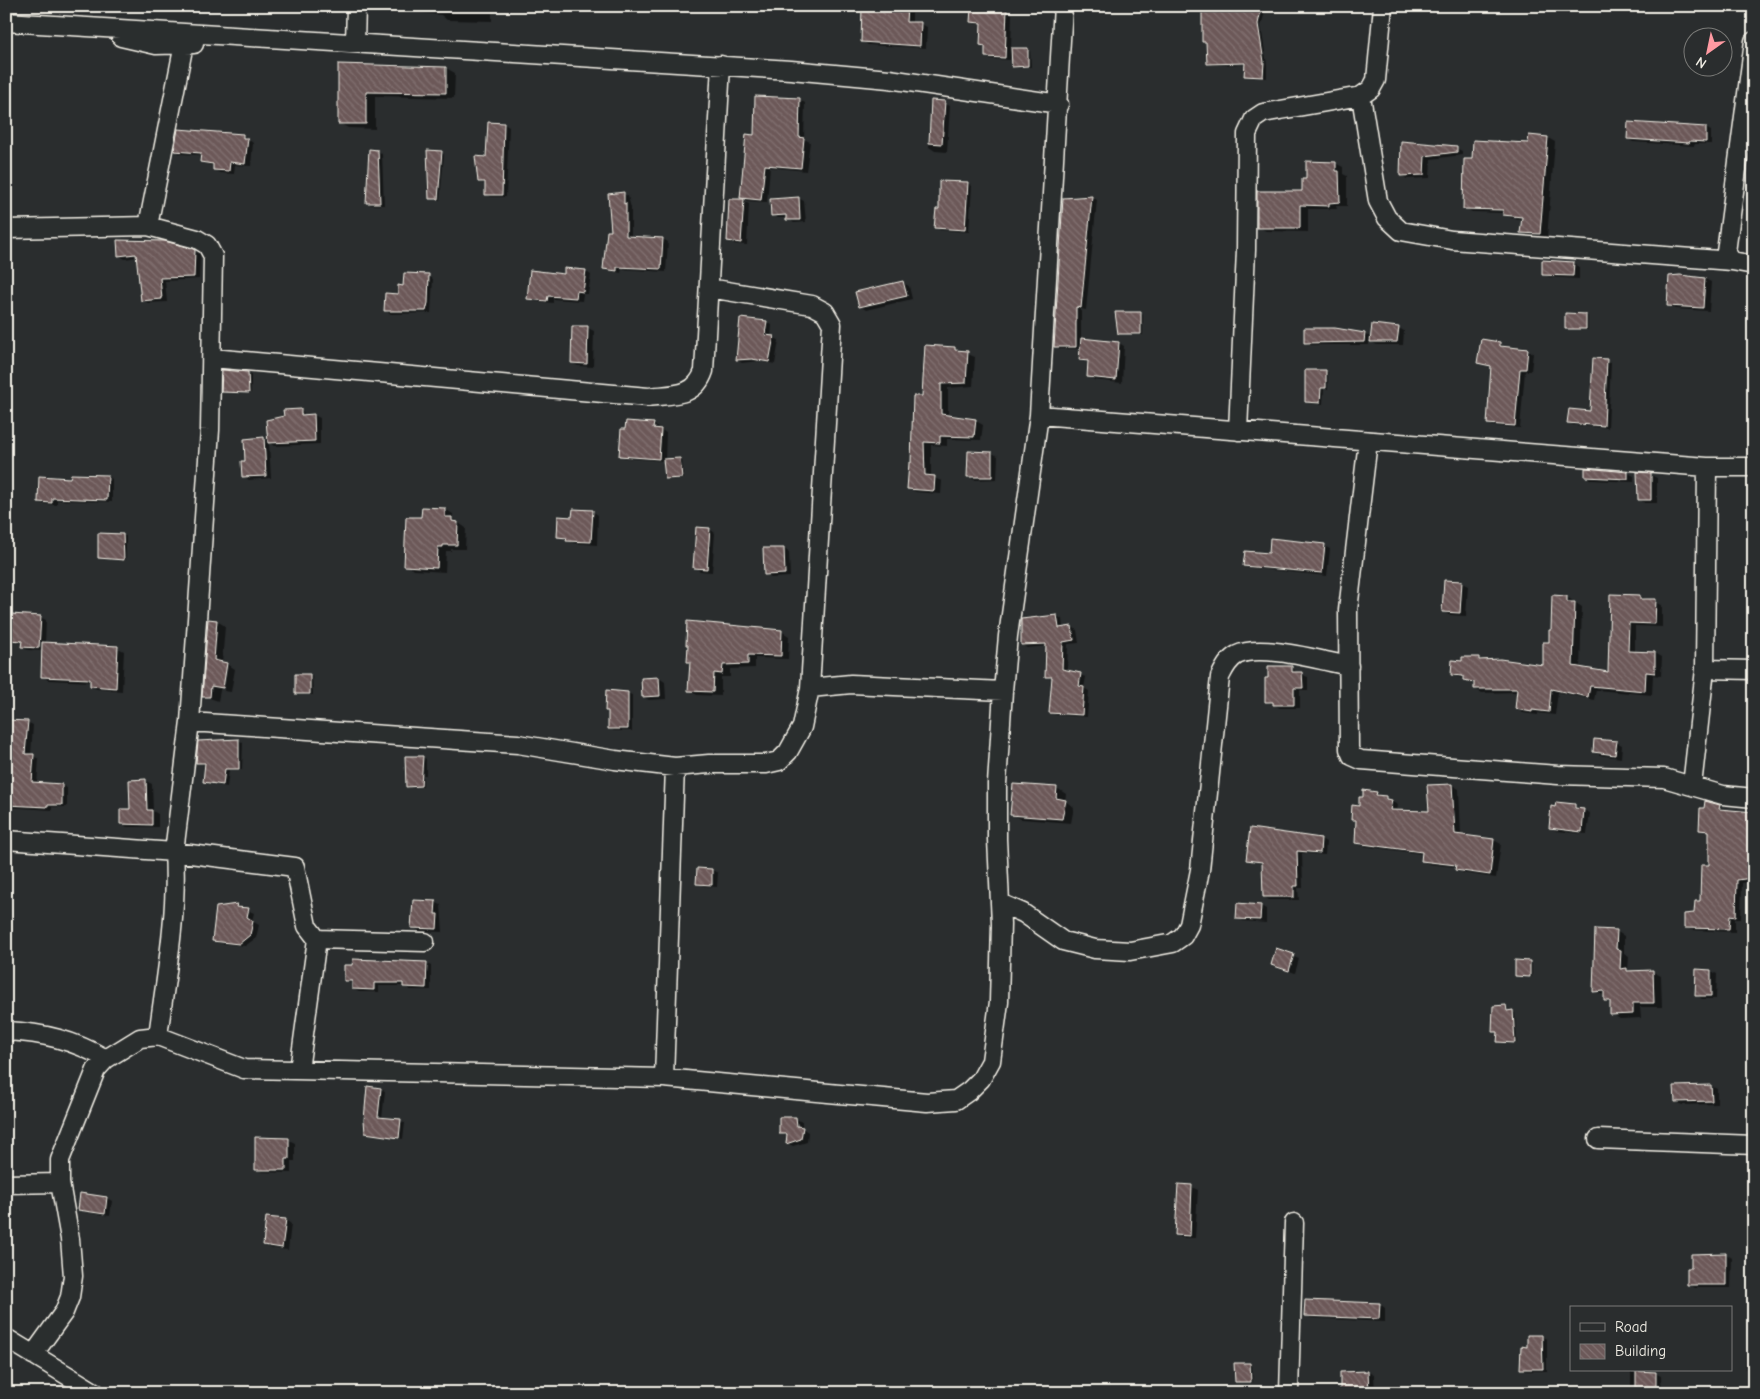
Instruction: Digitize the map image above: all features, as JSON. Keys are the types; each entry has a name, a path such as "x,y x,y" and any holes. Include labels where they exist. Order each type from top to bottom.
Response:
{"street":[{"path":"355,43 356,6"},
{"path":"33,1355 64,1312 70,1297 73,1276 70,1239 60,1183 60,1160 96,1070 106,1059 140,1038 158,1036 244,1069 664,1078 927,1102 956,1100 981,1079 990,1061 999,1002 1000,903 996,840 997,784 1008,636 1040,415 1063,6"},
{"path":"1238,431 1246,250 1247,134 1254,119 1262,113 1361,96 1371,89 1376,80 1383,6"},
{"path":"6,22 721,65 890,79 1058,104"},
{"path":"105,28 123,38 156,45 184,44 233,36"},
{"path":"1732,260 1726,252 1747,144 1754,41"},
{"path":"148,226 184,44"},
{"path":"212,358 648,397 691,391 700,384 704,371 721,65"},
{"path":"1361,96 1378,201 1387,218 1401,231 1452,240 1732,260 1754,265"},
{"path":"6,230 148,226 197,239 207,245 213,256 210,430 190,722 174,852 176,876 158,1036"},
{"path":"190,722 518,744 615,760 675,767 709,764 766,764 779,761 788,752 802,728 810,688 832,324 825,312 812,305 709,288"},
{"path":"1040,415 1707,467 1754,467"},
{"path":"1368,441 1348,610 1349,749 1352,756 1361,760 1558,775 1664,778 1723,795 1754,798"},
{"path":"1692,786 1705,668 1707,467"},
{"path":"1000,903 1023,913 1063,941 1095,949 1130,951 1173,943 1183,936 1189,925 1200,870 1220,677 1227,664 1237,655 1255,651 1292,654 1349,666"},
{"path":"1705,668 1754,670"},
{"path":"810,688 851,684 1003,691"},
{"path":"664,1078 675,767"},
{"path":"6,840 174,852 294,867 307,926 317,939 299,1070"},
{"path":"317,939 425,942"},
{"path":"6,1030 40,1033 67,1040 87,1048 106,1059"},
{"path":"1598,1139 1754,1145"},
{"path":"6,1184 60,1183"},
{"path":"1289,1393 1294,1223"},
{"path":"6,1338 96,1393"}],"building":[{"path":"862,6 907,7 906,22 921,22 920,46 861,42"},
{"path":"1217,6 1262,6 1258,24 1264,62 1263,77 1244,76 1245,63 1207,64 1206,42 1202,42 1202,11 1217,12"},
{"path":"971,8 1007,10 1005,58 985,57 985,46 980,45 981,23 970,22"},
{"path":"1011,48 1028,48 1028,66 1012,67"},
{"path":"338,64 446,67 446,93 366,92 366,124 338,124"},
{"path":"755,96 800,98 799,137 804,138 801,168 765,165 761,200 740,198 746,134 754,135"},
{"path":"931,100 945,101 942,144 929,143"},
{"path":"488,122 504,123 502,195 485,195 485,182 478,182 475,156 486,157"},
{"path":"1628,122 1706,127 1706,142 1690,141 1689,143 1627,139"},
{"path":"178,129 243,134 243,138 248,138 245,164 230,162 229,171 213,170 213,164 200,162 201,153 174,151"},
{"path":"1529,135 1548,137 1540,234 1520,233 1522,217 1503,215 1503,210 1463,209 1464,159 1472,159 1473,140 1528,143"},
{"path":"1401,141 1457,146 1457,152 1425,156 1424,175 1400,176"},
{"path":"369,149 378,150 380,203 366,203"},
{"path":"427,150 442,151 438,199 429,199"},
{"path":"1306,161 1336,162 1336,171 1339,171 1340,202 1329,203 1329,206 1300,205 1300,228 1257,228 1257,191 1302,191 1302,179 1306,179"},
{"path":"939,181 968,182 965,230 934,228 936,209 939,209"},
{"path":"624,192 626,236 663,238 661,269 617,267 617,271 603,269 607,231 611,231 608,194"},
{"path":"1092,196 1081,308 1076,307 1076,347 1054,347 1063,198"},
{"path":"799,197 800,220 786,220 786,215 771,216 770,199"},
{"path":"729,199 744,199 741,243 727,241"},
{"path":"117,240 165,241 193,249 195,250 194,277 160,278 162,299 141,301 136,254 118,256"},
{"path":"1542,260 1574,262 1573,276 1542,275"},
{"path":"564,268 586,270 583,292 577,291 576,298 548,296 547,301 527,299 530,270 564,274"},
{"path":"404,273 429,274 426,311 384,311 385,293 398,294 398,285 403,286"},
{"path":"1680,275 1705,278 1703,308 1667,306 1669,276"},
{"path":"903,281 907,296 859,307 855,292"},
{"path":"1115,312 1141,312 1141,334 1118,334"},
{"path":"1565,313 1586,314 1586,329 1565,329"},
{"path":"740,318 767,321 765,335 774,336 769,362 752,359 736,360"},
{"path":"1372,324 1399,327 1397,342 1370,342"},
{"path":"572,326 588,326 587,364 571,363"},
{"path":"1304,328 1335,328 1365,333 1364,342 1304,343"},
{"path":"1081,338 1119,342 1116,380 1087,377 1088,361 1079,360"},
{"path":"1481,339 1500,342 1500,346 1528,349 1526,369 1520,369 1515,426 1487,424 1491,366 1477,363"},
{"path":"925,345 955,347 955,350 968,351 966,383 941,384 941,414 976,419 974,437 940,436 940,443 924,442 925,475 935,476 934,491 907,489 909,463 911,463 913,396 922,396"},
{"path":"1593,358 1607,359 1604,426 1567,423 1569,409 1590,411"},
{"path":"222,370 248,372 249,393 221,392"},
{"path":"1305,370 1326,370 1326,388 1321,388 1320,403 1305,402"},
{"path":"301,409 301,415 314,414 315,441 268,443 266,420 284,416 283,410"},
{"path":"626,421 654,423 653,428 661,429 659,459 619,456 621,429 625,429"},
{"path":"264,437 266,476 242,477 241,461 245,461 244,439"},
{"path":"968,451 992,452 992,477 967,477"},
{"path":"680,458 682,478 665,479 663,459"},
{"path":"1585,468 1628,472 1628,479 1585,477"},
{"path":"1637,472 1651,473 1651,500 1638,500"},
{"path":"71,474 108,475 107,500 52,498 52,503 38,502 39,476 70,478"},
{"path":"422,507 445,508 445,517 452,517 452,521 458,522 457,545 438,547 437,568 404,566 406,517 421,517"},
{"path":"573,509 593,510 591,542 566,541 567,538 557,537 558,516 572,517"},
{"path":"696,527 710,528 707,569 693,568"},
{"path":"98,533 123,534 124,560 98,558"},
{"path":"1270,538 1325,544 1322,573 1243,566 1245,551 1269,553"},
{"path":"763,548 784,548 785,574 764,575"},
{"path":"1444,580 1462,581 1460,613 1442,612"},
{"path":"1610,594 1640,595 1640,599 1656,599 1655,624 1629,623 1628,651 1655,652 1655,673 1646,672 1645,691 1590,686 1588,697 1551,689 1549,712 1532,710 1532,712 1515,709 1517,689 1474,689 1474,682 1463,680 1463,676 1451,675 1452,660 1462,661 1462,657 1479,657 1479,660 1500,659 1543,665 1543,642 1549,642 1549,630 1551,630 1552,595 1567,596 1567,602 1575,602 1573,666 1608,672"},
{"path":"11,614 41,616 39,648 21,647 22,641 10,640"},
{"path":"1057,615 1059,628 1072,626 1074,640 1063,642 1062,669 1081,673 1079,686 1084,687 1082,715 1049,713 1052,677 1045,677 1046,644 1021,645 1021,619"},
{"path":"208,619 217,620 214,660 227,663 223,688 211,686 210,697 202,697"},
{"path":"687,621 782,630 781,656 748,655 748,664 723,665 722,674 714,673 713,692 688,691 690,662 687,662"},
{"path":"42,642 118,646 116,688 90,686 90,679 41,677"},
{"path":"1268,666 1292,666 1292,672 1302,672 1303,688 1294,688 1294,705 1273,705 1273,702 1265,702 1265,678 1268,678"},
{"path":"295,674 310,674 310,694 295,694"},
{"path":"659,677 660,696 642,697 641,678"},
{"path":"606,690 628,692 628,729 608,729 608,711 605,711"},
{"path":"6,720 28,721 25,754 34,754 32,782 62,784 62,805 47,805 47,807 6,805"},
{"path":"239,739 239,769 225,769 223,785 203,782 205,763 196,763 198,741"},
{"path":"1594,739 1617,741 1615,755 1593,752"},
{"path":"405,756 423,756 421,786 406,787"},
{"path":"146,779 147,810 152,810 152,825 120,824 120,809 130,809 129,780"},
{"path":"1013,784 1057,787 1056,798 1066,800 1062,819 1010,815"},
{"path":"1452,784 1455,834 1494,839 1490,875 1455,870 1456,865 1421,861 1422,852 1355,843 1356,820 1351,820 1352,805 1359,806 1359,797 1363,797 1363,790 1377,792 1376,795 1386,796 1386,799 1392,800 1390,810 1429,811 1427,785"},
{"path":"1705,801 1720,805 1719,809 1754,812 1752,878 1737,880 1736,917 1730,916 1729,929 1684,928 1684,914 1694,913 1695,901 1700,901 1701,865 1709,865 1709,831 1699,830 1700,808 1704,808"},
{"path":"1556,802 1575,804 1575,808 1584,809 1582,832 1549,828 1551,806 1555,807"},
{"path":"1250,828 1321,838 1320,853 1297,851 1298,886 1294,886 1294,897 1263,897 1262,862 1246,860"},
{"path":"697,868 712,869 712,885 696,884"},
{"path":"413,900 436,901 435,914 438,914 437,929 411,928"},
{"path":"1237,903 1261,905 1260,920 1236,919"},
{"path":"237,904 236,907 249,908 247,917 253,921 250,935 239,944 212,941 216,907"},
{"path":"1595,929 1617,930 1616,949 1621,950 1620,969 1627,968 1627,971 1653,970 1654,1003 1633,1003 1633,1014 1610,1015 1610,1001 1604,1001 1604,991 1593,992"},
{"path":"1276,948 1294,954 1289,971 1271,965"},
{"path":"353,959 427,962 426,988 403,987 403,983 374,983 374,990 352,989 352,981 344,981 344,965 352,965"},
{"path":"1515,960 1530,961 1530,977 1515,976"},
{"path":"1696,969 1711,970 1711,996 1695,996"},
{"path":"1506,1005 1507,1011 1513,1010 1515,1043 1497,1042 1498,1032 1492,1032 1493,1006"},
{"path":"1711,1085 1712,1101 1675,1102 1674,1086"},
{"path":"367,1086 381,1088 378,1117 401,1119 399,1138 365,1133 364,1120"},
{"path":"779,1117 796,1117 797,1126 803,1127 801,1139 786,1144 787,1134 779,1134"},
{"path":"255,1137 289,1138 289,1159 286,1159 286,1170 255,1170"},
{"path":"1178,1184 1192,1185 1190,1236 1175,1235"},
{"path":"80,1193 107,1197 105,1214 78,1210"},
{"path":"266,1217 286,1219 282,1248 263,1245"},
{"path":"1726,1253 1726,1285 1687,1285 1687,1268 1691,1268 1691,1254"},
{"path":"1305,1300 1380,1303 1379,1319 1304,1316"},
{"path":"1527,1335 1542,1335 1543,1369 1520,1369 1521,1346 1527,1347"},
{"path":"1234,1363 1250,1363 1251,1382 1235,1382"},
{"path":"1368,1371 1369,1393 1340,1393 1340,1372"},
{"path":"1636,1372 1656,1372 1656,1393 1636,1393"}]}
